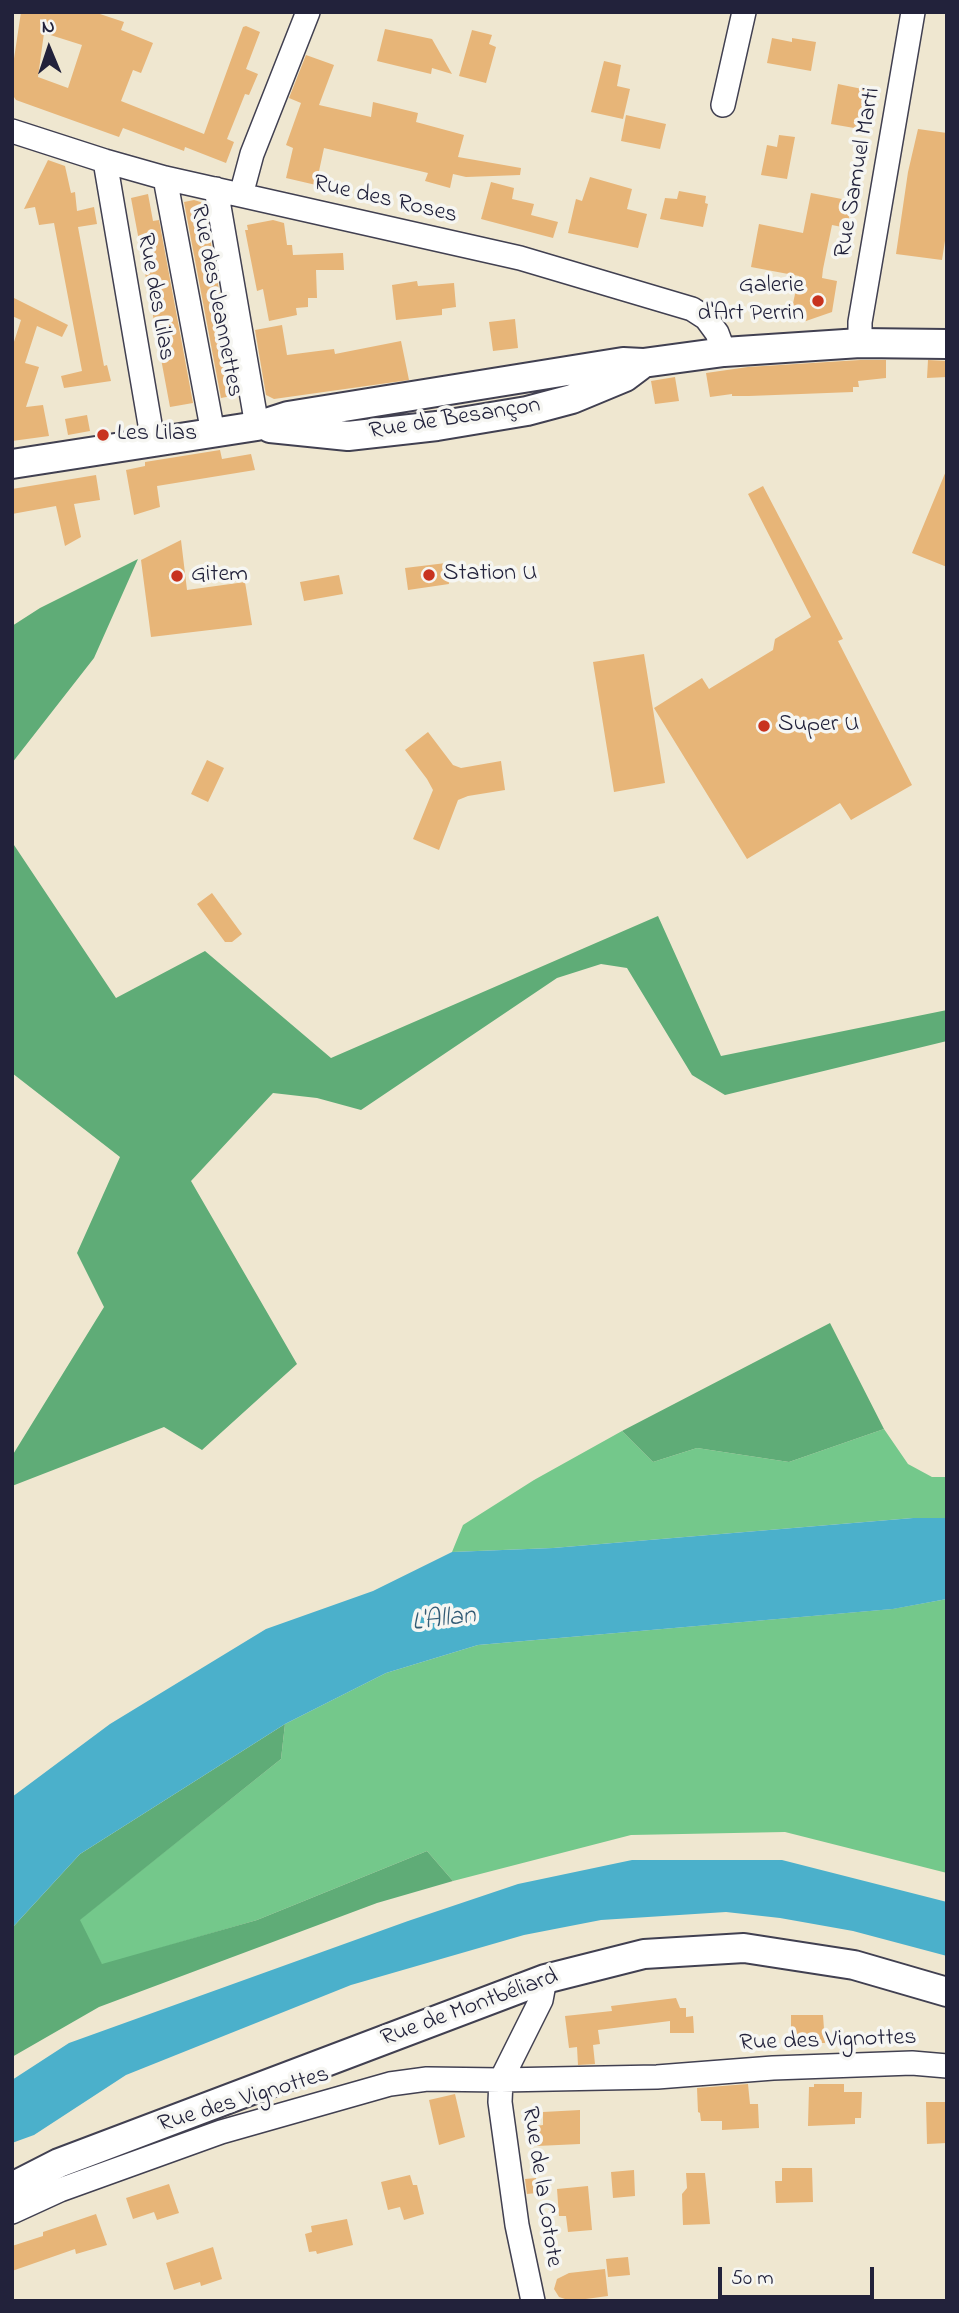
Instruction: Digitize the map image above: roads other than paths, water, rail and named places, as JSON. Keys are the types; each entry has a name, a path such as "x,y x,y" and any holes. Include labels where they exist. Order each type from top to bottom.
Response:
{"main road":[{"name":"Rue de Besançon","path":"12,464 257,426 348,436 468,421 527,411 572,399 625,377 643,363 724,352 860,343 947,344"},
{"name":"Rue de Montbéliard","path":"12,2188 60,2163 545,1979 644,1954 744,1948 854,1965 947,1992"}],"street":[{"path":"241,195 252,154 308,12"},
{"path":"723,105 744,12"},
{"name":"Rue Samuel Marti","path":"860,343 860,322 913,12"},
{"name":"Rue des Roses","path":"12,131 165,178 520,258 692,309 706,318 717,333 724,352"},
{"name":"Rue des Lilas","path":"105,161 153,442"},
{"name":"Rue des Jeannettes","path":"165,178 213,433"},
{"path":"216,190 257,426"},
{"path":"501,2080 541,2000 545,1979"},
{"name":"Rue des Vignottes","path":"12,2212 60,2190 208,2136 390,2084 427,2079 657,2077 773,2068 912,2063 947,2066"},
{"name":"Rue de la Cotote","path":"501,2080 500,2102 517,2225 533,2301"}],"water":[{"name":"L'Allan","path":"913,1518 947,1518 947,1599 893,1609 478,1645 386,1673 285,1724 80,1854 12,1928 12,1797 110,1724 266,1629 373,1591 452,1552 553,1548"},
{"path":"632,1860 782,1860 947,1902 947,1956 853,1931 726,1912 601,1920 524,1935 351,1985 126,2075 34,2135 12,2143 12,2080 69,2043 518,1884"}],"place":[{"name":"Galerie d'Art Perrin","path":"818,301"},
{"name":"Les Lilas","path":"103,435"},
{"name":"Station U","path":"429,575"},
{"name":"Gitem","path":"177,576"},
{"name":"Super U","path":"764,726"}]}
